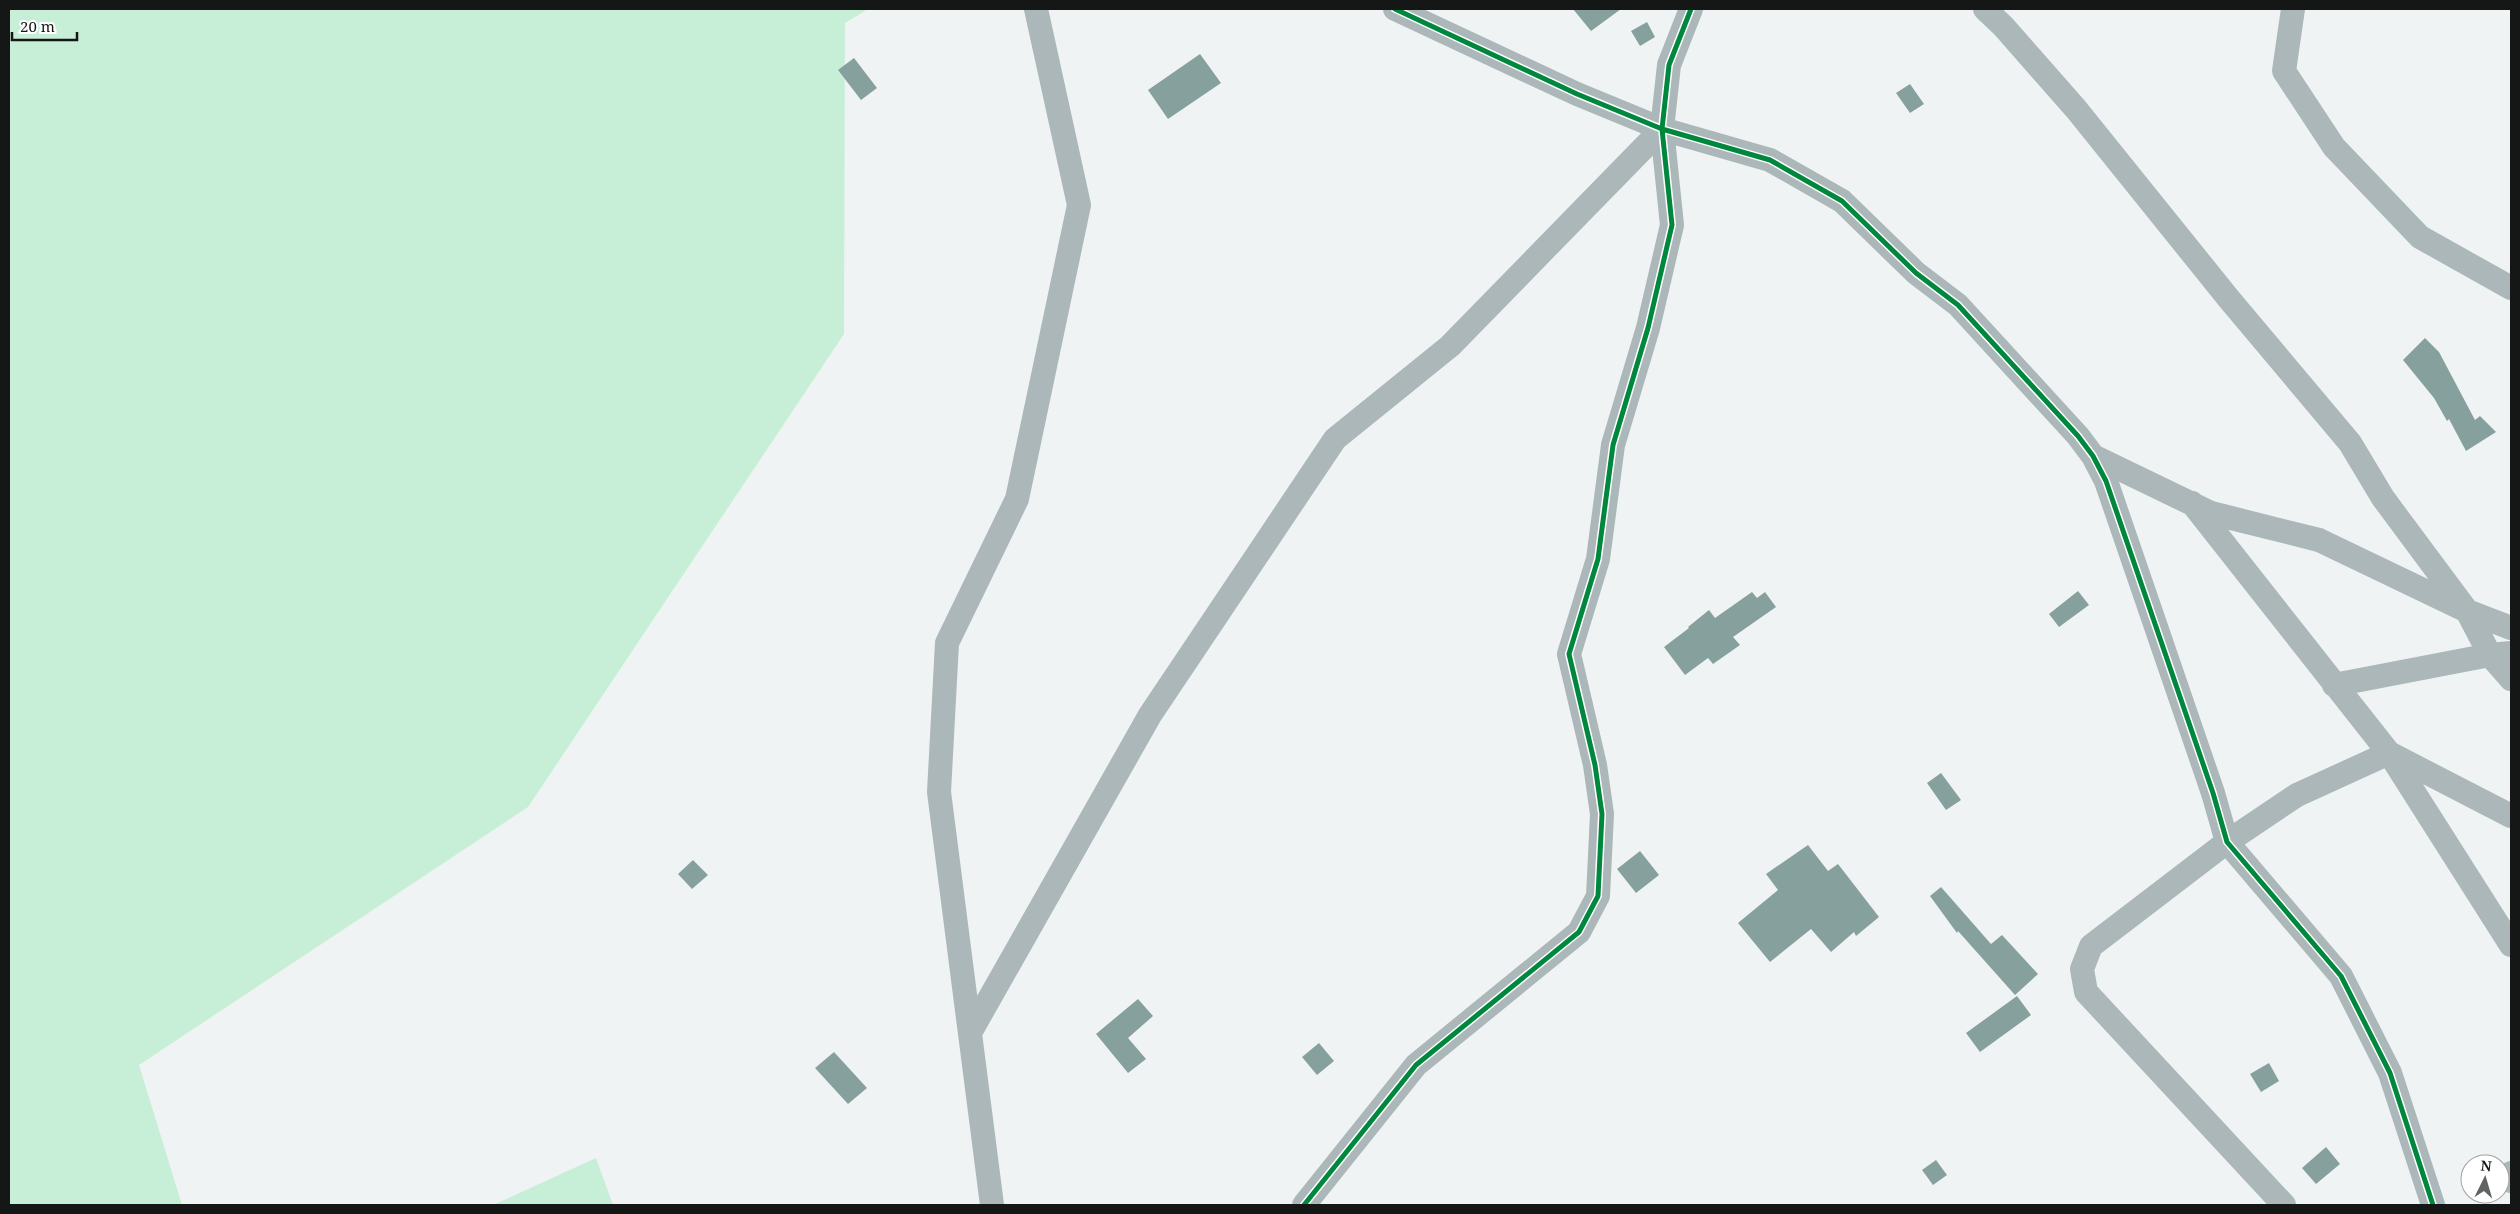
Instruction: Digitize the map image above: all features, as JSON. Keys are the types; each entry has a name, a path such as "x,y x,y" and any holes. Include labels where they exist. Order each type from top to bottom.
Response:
{"street":[{"path":"992,1205 939,792 947,643 1017,499 1079,205 1036,9"},
{"path":"1395,9 1577,94 1662,130 1770,160 1842,201 1916,273 1958,305 2078,436 2093,456 2106,481 2210,784 2227,842 2341,976 2390,1074 2432,1203"},
{"path":"1304,1205 1416,1065 1579,932 1598,896 1602,814 1595,765 1569,654 1598,559 1613,445 1648,328 1672,225 1662,130 1669,65 1691,9"},
{"path":"1985,9 2003,26 2076,109 2229,299 2350,443 2383,498 2467,612 2501,654 2511,679"},
{"path":"2293,9 2284,70 2334,147 2420,237 2510,284"},
{"path":"971,1031 1150,715 1335,438 1450,346 1662,130"},
{"path":"2093,456 2211,513 2319,540 2467,612 2511,628"},
{"path":"2192,503 2389,753 2511,945"},
{"path":"2334,684 2501,654"},
{"path":"2284,1205 2086,992 2082,969 2091,946 2227,842 2297,795 2389,753"},
{"path":"2389,753 2511,816"},
{"path":"2511,1173 2511,1182"}],"green space":[{"path":"9,9 868,9 845,23 844,334 528,807 139,1065 182,1205 9,1205"},
{"path":"596,1158 613,1205 493,1205"}],"building":[{"path":"1573,9 1621,9 1591,31"},
{"path":"1647,22 1655,37 1640,46 1631,31"},
{"path":"1200,54 1221,83 1168,119 1148,90"},
{"path":"854,58 877,88 861,100 838,70"},
{"path":"1910,84 1924,104 1910,113 1896,93"},
{"path":"2425,338 2439,352 2475,420 2480,416 2496,432 2466,451 2449,419 2447,421 2434,398 2403,360"},
{"path":"2078,591 2089,605 2059,627 2049,614"},
{"path":"1752,592 1757,598 1765,592 1776,607 1733,637 1740,645 1713,664 1708,658 1685,675 1664,647 1709,610 1715,618"},
{"path":"1941,773 1961,800 1946,810 1927,783"},
{"path":"1808,845 1828,871 1838,864 1879,917 1856,936 1854,932 1831,952 1811,929 1770,962 1738,923 1778,890 1766,874"},
{"path":"1640,851 1659,875 1636,893 1617,869"},
{"path":"693,860 708,875 692,889 678,874"},
{"path":"1941,887 1991,944 2002,935 2038,974 2015,995 1958,931 1957,933 1930,896"},
{"path":"2017,996 2031,1015 1980,1052 1966,1033"},
{"path":"1138,999 1153,1016 1128,1038 1146,1059 1128,1073 1096,1034"},
{"path":"1319,1043 1334,1061 1317,1075 1302,1057"},
{"path":"834,1052 867,1088 848,1104 815,1068"},
{"path":"2269,1063 2279,1081 2261,1092 2250,1074"},
{"path":"2326,1147 2340,1164 2316,1184 2302,1168"},
{"path":"1936,1160 1947,1175 1933,1185 1922,1170"}],"cycle path":[{"path":"1395,9 1577,94 1662,129 1770,160 1842,201 1916,273 1958,305 2078,436 2093,456 2106,481 2213,793 2227,842 2341,976 2390,1073 2433,1205"},
{"path":"1304,1205 1416,1065 1579,932 1598,896 1602,814 1595,765 1569,654 1598,559 1613,445 1648,328 1672,225 1662,129 1669,65 1691,9"}]}
